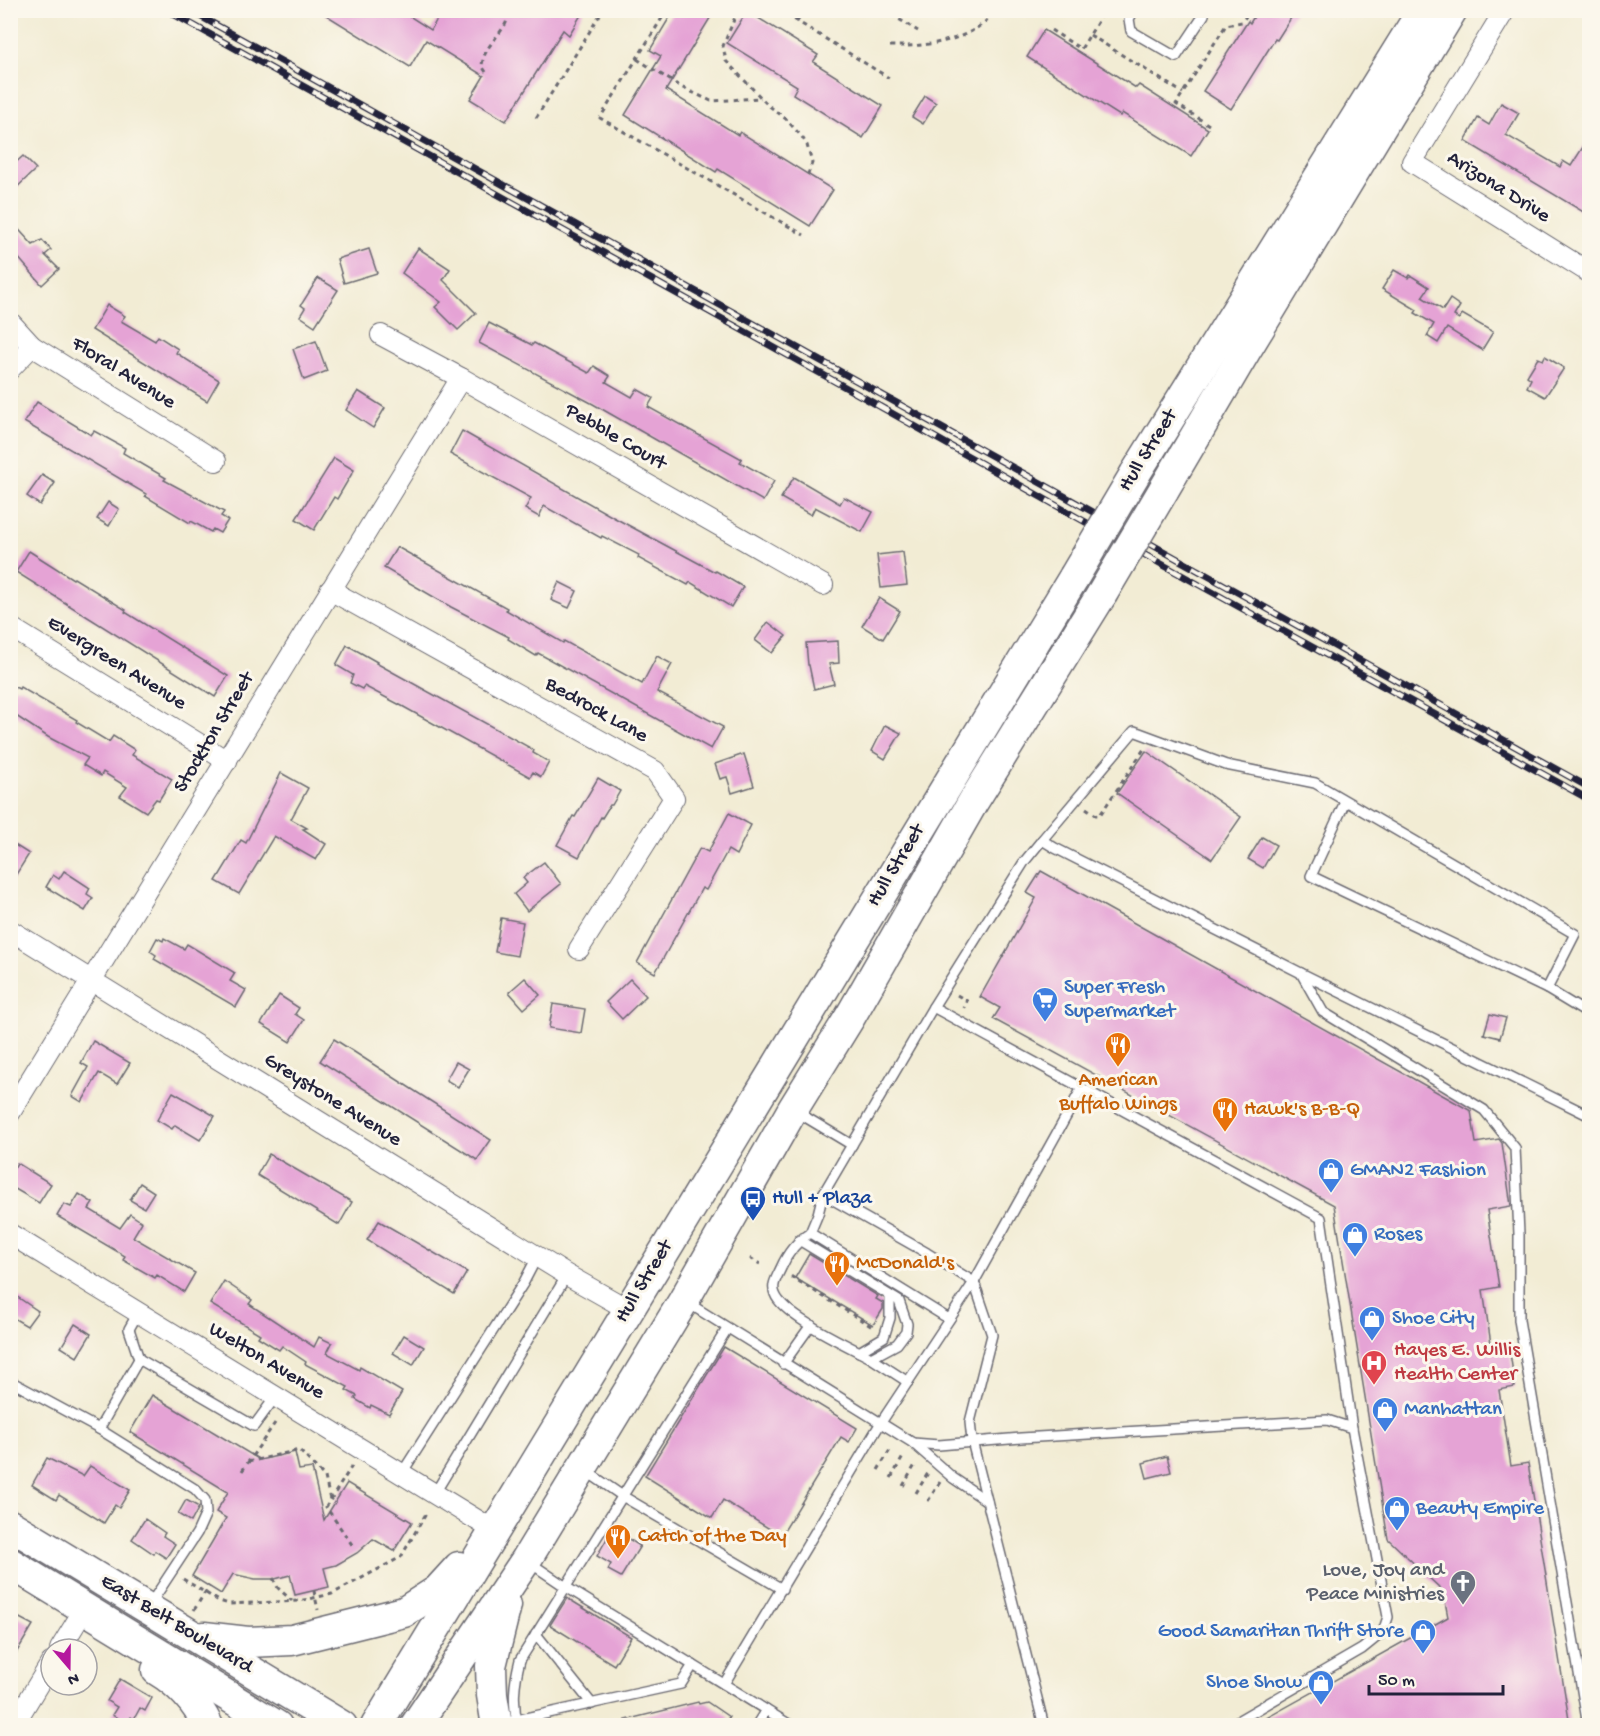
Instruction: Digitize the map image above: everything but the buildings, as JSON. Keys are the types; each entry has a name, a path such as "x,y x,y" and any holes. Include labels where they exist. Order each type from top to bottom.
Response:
{"main road":[{"name":"Hull Street","path":"376,1725 1135,474 1423,10"},
{"name":"Hull Street","path":"415,1725 519,1572 684,1300 973,802 1102,594 1246,350 1452,10"},
{"path":"674,1234 674,1268 678,1288 684,1300"},
{"path":"629,1310 637,1328 636,1378"},
{"name":"East Belt Boulevard","path":"10,1525 148,1607 193,1625 342,1725"},
{"path":"193,1625 248,1642 292,1640 404,1612 438,1590 495,1531"},
{"name":"East Belt Boulevard","path":"10,1563 277,1725"},
{"path":"507,1724 492,1695 491,1666 519,1572"},
{"path":"85,1608 125,1650 169,1677 180,1687 192,1700 208,1725"}],"street":[{"name":"Arizona Drive","path":"1505,10 1412,162 1590,273"},
{"name":"Floral Avenue","path":"10,322 32,346 216,460"},
{"name":"Pebble Court","path":"381,335 461,378 823,585"},
{"path":"10,369 32,346"},
{"name":"Stockton Street","path":"10,1113 461,378"},
{"name":"Bedrock Lane","path":"330,590 655,771 674,798 579,949"},
{"name":"Evergreen Avenue","path":"10,627 227,761"},
{"name":"Greystone Avenue","path":"10,930 537,1257 629,1310"},
{"name":"Welton Avenue","path":"10,1234 402,1473 432,1500 495,1531"},
{"path":"67,1637 85,1608"},
{"path":"13,1725 39,1683"}],"lane":[{"path":"1134,10 1129,19 1131,31 1176,57 1204,15 1197,10"},
{"path":"908,1382 810,1325 785,1307 775,1296 773,1286 782,1265 800,1240 810,1233 823,1194 933,1006 1024,862 1134,731 1226,765 1315,783 1575,934 1547,989"},
{"path":"1345,802 1311,876 1547,989 1590,1015"},
{"path":"1042,840 1301,973 1590,1117"},
{"path":"1301,973 1323,1012 1484,1110 1515,1148 1519,1234 1519,1320 1588,1725"},
{"path":"933,1006 1321,1218 1353,1428 1388,1617 1383,1632 1362,1649 1229,1725"},
{"path":"724,1684 880,1424 974,1282 1082,1088"},
{"path":"793,1109 852,1145"},
{"path":"823,1194 974,1282 992,1335 970,1422 972,1442 1044,1725"},
{"path":"810,1233 949,1319"},
{"path":"800,1240 899,1301 907,1324 906,1332 897,1344 870,1358"},
{"path":"402,1473 506,1311 537,1257"},
{"path":"432,1500 567,1275"},
{"path":"859,1352 884,1337 890,1318 890,1296"},
{"path":"684,1300 783,1364 913,1443 953,1478 987,1501"},
{"path":"138,1312 129,1329 139,1359 254,1426 276,1396"},
{"path":"783,1364 810,1325"},
{"path":"693,1665 681,1684 507,1724 520,1660 727,1329"},
{"path":"99,1429 139,1359"},
{"path":"10,1381 99,1429 195,1489 206,1500 206,1513 196,1533 148,1607"},
{"path":"913,1443 939,1445 1318,1420 1327,1420 1353,1428"},
{"path":"581,1468 624,1497 782,1589"},
{"path":"519,1572 566,1587 792,1725"},
{"path":"536,1634 592,1704"},
{"path":"756,1725 766,1710"},
{"path":"539,1715 542,1725"}],"path":[{"path":"408,15 410,10"},
{"path":"486,72 482,66 483,58 489,46 505,26 511,10"},
{"path":"536,118 603,10"},
{"path":"668,10 600,118 804,235"},
{"path":"738,10 725,39 724,56 730,68 786,119 802,137 812,163 808,174"},
{"path":"779,10 889,78"},
{"path":"797,22 804,10"},
{"path":"884,10 918,31"},
{"path":"890,46 911,47 948,40 981,26 995,10"},
{"path":"1051,30 1081,50 1106,10"},
{"path":"1209,126 1176,105 1226,25 1242,22 1249,11"},
{"path":"1090,35 1183,93"},
{"path":"637,59 681,87 711,101 761,98"},
{"path":"1088,808 1096,815 1100,814 1145,750"},
{"path":"750,1258 760,1264"},
{"path":"795,1271 792,1277 874,1328 870,1334"},
{"path":"242,1471 280,1416"},
{"path":"249,1462 299,1450 325,1477 330,1500"},
{"path":"878,1470 890,1450"},
{"path":"891,1478 903,1457"},
{"path":"353,1546 326,1507 354,1462"},
{"path":"903,1486 915,1465"},
{"path":"916,1493 928,1473"},
{"path":"928,1501 941,1480"},
{"path":"190,1583 219,1601 229,1604 294,1602 332,1593 401,1557 432,1500"},
{"path":"273,1578 278,1588 294,1602"},
{"path":"193,1625 208,1586"},
{"path":"314,1591 319,1614"},
{"path":"1323,1638 1353,1630"}],"railway":[{"path":"166,10 1590,800"},
{"path":"189,10 1590,788"}],"place":[{"name":"Super Fresh Supermarket","path":"1045,1023"},
{"name":"American Buffalo Wings","path":"1118,1068"},
{"name":"Hawk's B-B-Q","path":"1225,1133"},
{"name":"GMAN2 Fashion","path":"1331,1194"},
{"name":"Hull + Plaza","path":"753,1222"},
{"name":"Roses","path":"1355,1258"},
{"name":"McDonald's","path":"837,1287"},
{"name":"Shoe City","path":"1372,1342"},
{"name":"Hayes E. Willis Health Center","path":"1374,1386"},
{"name":"Manhattan","path":"1385,1433"},
{"name":"Beauty Empire","path":"1397,1532"},
{"name":"Catch of the Day","path":"618,1560"},
{"name":"Love, Joy and Peace Ministries","path":"1463,1606"},
{"name":"Good Samaritan Thrift Store","path":"1423,1655"},
{"name":"Shoe Show","path":"1321,1706"}]}
